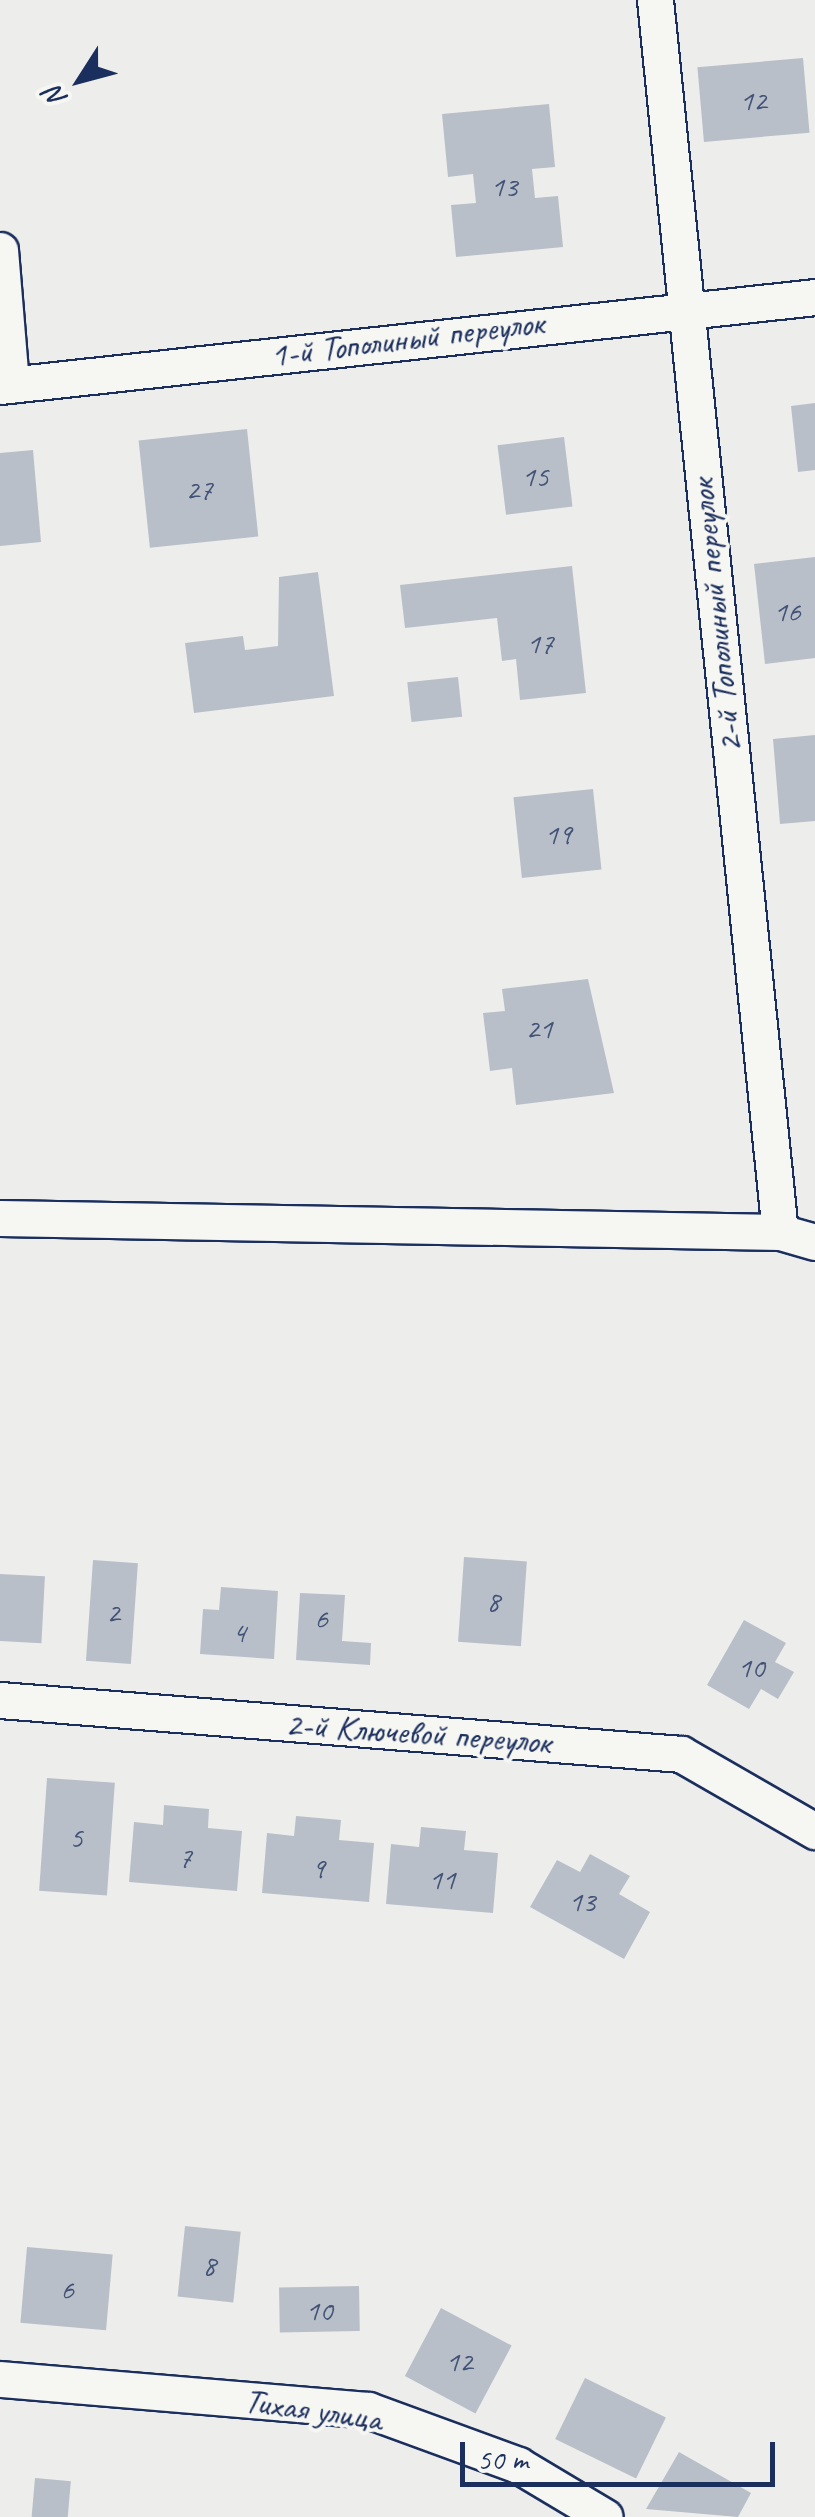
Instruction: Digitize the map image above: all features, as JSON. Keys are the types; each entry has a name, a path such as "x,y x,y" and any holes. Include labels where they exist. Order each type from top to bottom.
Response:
{"street":[{"name":"2-й Тополиный переулок","path":"656,0 780,1232"},
{"path":"0,250 6,385"},
{"name":"1-й Тополиный переулок","path":"6,385 684,307 815,298"},
{"path":"0,1218 780,1232 815,1242"},
{"name":"2-й Ключевой переулок","path":"0,1700 681,1754 815,1831"},
{"name":"Тихая улица","path":"0,2380 368,2410 518,2464 605,2517"}],"building":[{"path":"803,58 810,133 704,142 697,67"},
{"path":"549,104 555,167 532,169 535,198 558,196 563,247 456,257 451,205 476,203 473,174 448,177 442,114"},
{"path":"815,403 815,470 798,472 791,406"},
{"path":"247,429 258,536 150,548 139,440"},
{"path":"564,437 573,506 506,515 497,445"},
{"path":"33,450 41,542 0,546 0,453"},
{"path":"815,557 815,658 765,664 754,564"},
{"path":"572,566 586,693 520,700 516,659 502,661 497,618 405,628 400,585"},
{"path":"318,572 334,696 194,713 185,643 243,636 245,650 278,646 279,577"},
{"path":"458,677 462,717 411,722 407,682"},
{"path":"815,735 815,821 780,824 773,739"},
{"path":"593,789 601,870 522,878 513,797"},
{"path":"588,979 614,1093 516,1105 512,1068 490,1071 483,1013 505,1011 502,989"},
{"path":"464,1557 527,1561 521,1646 458,1642"},
{"path":"93,1560 138,1563 131,1664 86,1661"},
{"path":"0,1574 45,1576 41,1643 0,1641"},
{"path":"221,1587 278,1591 274,1659 200,1654 203,1609 219,1610"},
{"path":"300,1593 345,1595 342,1641 371,1643 370,1665 296,1660"},
{"path":"744,1620 786,1643 775,1662 794,1672 778,1699 761,1689 749,1709 707,1685"},
{"path":"47,1778 115,1783 107,1895 39,1891"},
{"path":"164,1805 209,1809 208,1828 242,1831 237,1891 129,1882 134,1822 163,1825"},
{"path":"296,1816 341,1820 339,1840 374,1843 369,1902 262,1893 267,1833 294,1836"},
{"path":"421,1827 466,1831 464,1850 498,1853 493,1913 386,1904 391,1844 419,1847"},
{"path":"590,1854 630,1876 619,1894 650,1912 624,1959 530,1907 557,1860 580,1872"},
{"path":"185,2226 241,2232 233,2302 178,2297"},
{"path":"27,2247 113,2254 106,2330 20,2323"},
{"path":"359,2286 360,2331 280,2332 279,2287"},
{"path":"441,2308 512,2346 475,2414 405,2376"},
{"path":"585,2378 666,2417 636,2479 555,2439"},
{"path":"679,2452 751,2493 738,2517 646,2509"},
{"path":"35,2478 71,2481 68,2517 32,2517"}]}
